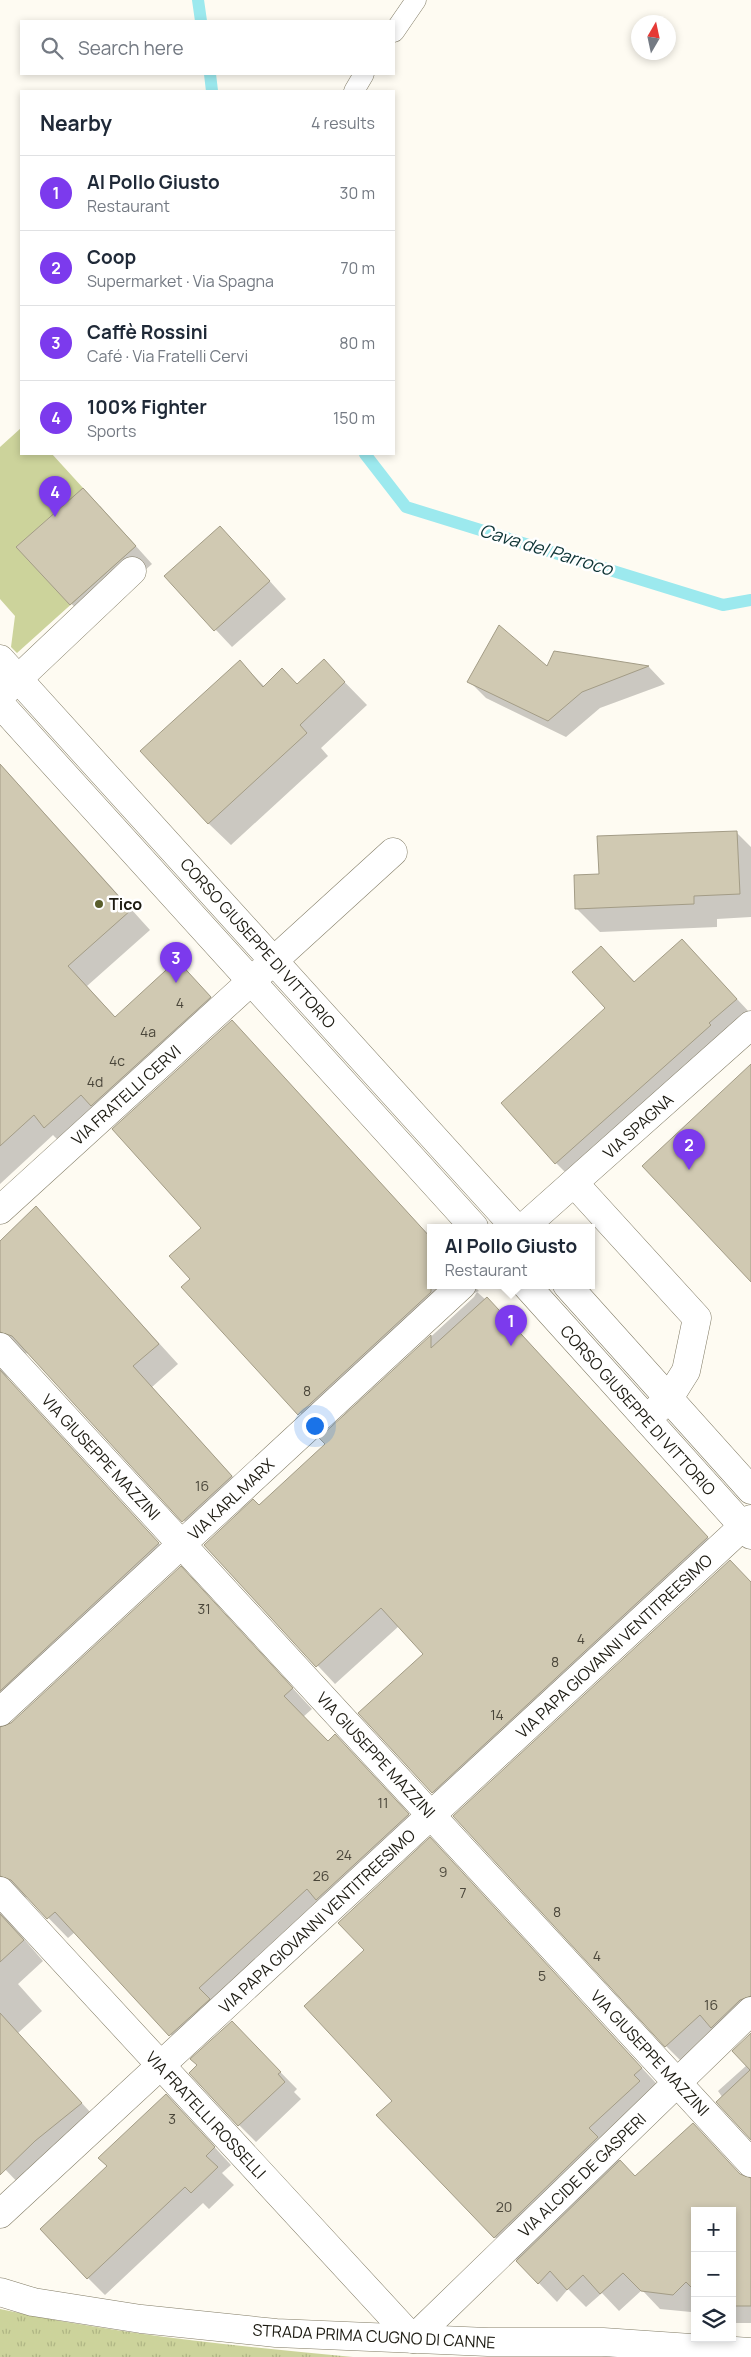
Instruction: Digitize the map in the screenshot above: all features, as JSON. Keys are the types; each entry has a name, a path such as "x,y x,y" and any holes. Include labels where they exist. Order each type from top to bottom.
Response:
{"street":[{"path":"6,678 132,571"},
{"name":"CORSO GIUSEPPE DI VITTORIO","path":"6,678 273,960 512,1224"},
{"name":"CORSO GIUSEPPE DI VITTORIO","path":"0,704 471,1224"},
{"name":"VIA FRATELLI CERVI","path":"0,1210 393,852"},
{"name":"VIA SPAGNA","path":"527,1224 751,1025"},
{"path":"574,1183 697,1318 686,1371 669,1398 646,1418"},
{"name":"VIA KARL MARX","path":"0,1712 458,1289"},
{"name":"CORSO GIUSEPPE DI VITTORIO","path":"530,1289 748,1527"},
{"name":"CORSO GIUSEPPE DI VITTORIO","path":"571,1289 751,1490"},
{"name":"VIA GIUSEPPE MAZZINI","path":"0,1347 751,2163"},
{"name":"VIA PAPA GIOVANNI VENTITREESIMO","path":"0,2214 431,1815 748,1527"},
{"name":"VIA FRATELLI ROSSELLI","path":"0,1891 413,2338"},
{"name":"VIA ALCIDE DE GASPERI","path":"413,2338 751,2011"},
{"name":"STRADA PRIMA CUGNO DI CANNE","path":"0,2292 33,2302 140,2319 276,2333 413,2338 486,2350 603,2342 751,2352"}],"lane":[{"path":"395,31 416,0"},
{"path":"355,90 363,75"}],"green space":[{"path":"20,429 20,455 53,455 136,546 17,653 11,647 15,616 0,599 0,447"},
{"path":"0,2309 87,2326 131,2332 220,2344 353,2357 0,2357"}],"building":[{"path":"83,488 136,546 70,605 16,547"},
{"path":"220,526 270,581 214,631 164,576"},
{"path":"499,625 547,666 554,651 649,666 582,692 548,721 467,682"},
{"path":"324,659 345,682 300,725 307,733 208,824 140,751 240,660 263,687 282,668 297,684"},
{"path":"0,764 131,910 68,966 115,1017 177,960 211,997 91,1106 81,1095 44,1128 34,1115 0,1146"},
{"path":"737,831 740,894 694,896 694,904 575,909 574,875 599,874 597,836"},
{"path":"682,939 737,999 709,1023 711,1025 555,1164 501,1103 605,1008 572,972 601,946 634,982"},
{"path":"232,1020 427,1234 427,1289 431,1289 431,1292 298,1415 181,1287 190,1279 169,1256 201,1228 112,1129"},
{"path":"751,1064 751,1282 642,1166"},
{"path":"36,1206 159,1344 133,1366 232,1476 182,1522 12,1336 0,1332 0,1241"},
{"path":"487,1297 708,1537 432,1793 358,1713 423,1654 381,1608 316,1667 204,1545 253,1499 259,1505 325,1444 319,1438 431,1335 431,1348"},
{"path":"0,1370 159,1543 0,1691"},
{"path":"730,1560 751,1582 751,1996 740,2000 711,2028 700,2015 665,2047 453,1816"},
{"path":"181,1566 293,1688 284,1696 328,1741 335,1734 409,1814 316,1900 307,1889 199,1988 210,1999 169,2036 55,1912 47,1919 11,1880 0,1876 0,1727 11,1723"},
{"path":"430,1837 642,2068 634,2075 640,2081 589,2128 598,2137 494,2238 376,2115 392,2101 304,2006 364,1950 338,1923"},
{"path":"0,1914 24,1940 0,1962"},
{"path":"0,2013 82,2103 35,2141 0,2175"},
{"path":"232,2021 281,2072 278,2074 285,2082 238,2126 189,2073 197,2065 190,2059"},
{"path":"751,2033 751,2140 716,2102 750,2070 732,2051"},
{"path":"166,2094 215,2147 206,2156 218,2167 191,2193 185,2187 87,2279 40,2229 107,2166 98,2158"},
{"path":"693,2123 740,2174 751,2178 751,2306 736,2306 736,2207 691,2207 691,2287 686,2282 673,2295 641,2291 623,2273 600,2294 583,2275 567,2290 550,2271 538,2284 516,2261 620,2160 635,2176"}],"waterway":[{"name":"Cava del Parroco","path":"198,0 201,20"},
{"name":"Cava del Parroco","path":"210,75 212,90"},
{"name":"Cava del Parroco","path":"366,455 406,507 723,605 751,600"}],"place":[{"name":"100% Fighter","path":"55,517"},
{"name":"Tico","path":"99,904"},
{"name":"Caffè Rossini","path":"176,983"},
{"name":"Coop","path":"689,1170"},
{"name":"Al Pollo Giusto","path":"511,1346"}]}
